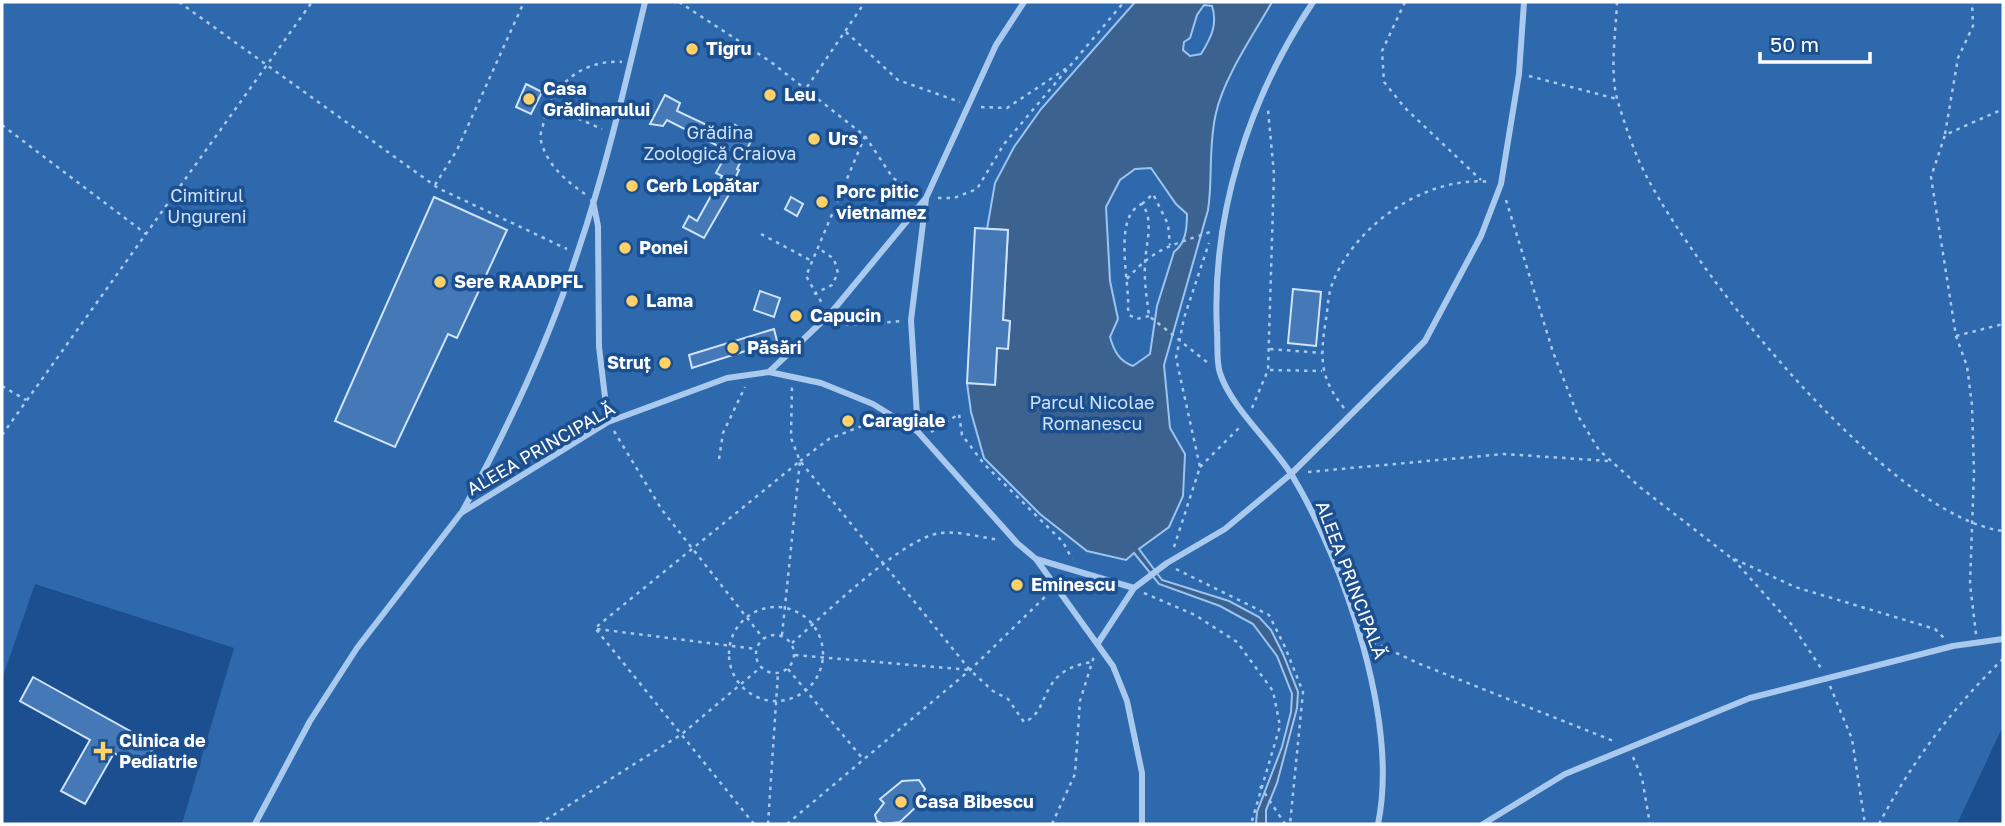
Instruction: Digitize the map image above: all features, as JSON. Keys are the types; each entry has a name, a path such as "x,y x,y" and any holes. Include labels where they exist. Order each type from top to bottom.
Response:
{"street":[{"path":"461,513 492,456 548,334 577,254 631,62 645,2"},
{"path":"769,372 830,314 926,198 996,45 1024,2"},
{"path":"1220,373 1216,307 1221,223 1230,187 1265,90 1313,2"},
{"path":"1098,643 1134,588 1167,563 1225,529 1291,474 1425,341 1481,236 1501,184 1519,74 1524,2"},
{"path":"921,435 911,320 926,198"},
{"path":"593,200 598,226 599,347 608,422"},
{"path":"769,372 821,383 889,413 921,435 1017,542 1036,559 1113,666 1128,701 1142,773 1142,824"},
{"name":"ALEEA PRINCIPALĂ","path":"255,824 310,721 357,648 461,513 608,422 727,378 769,372"},
{"name":"ALEEA PRINCIPALĂ","path":"1220,373 1247,419 1291,474 1312,513 1360,635 1370,665 1381,735 1382,802 1378,824"},
{"path":"1036,559 1134,588"},
{"path":"1483,824 1564,774 1750,698 1953,646 2003,639"}],"path":[{"path":"179,2 266,67 435,185 577,254"},
{"path":"2,435 312,2"},
{"path":"435,185 457,150 524,2"},
{"path":"679,2 724,29 807,88 865,136 893,178 905,189 926,198 954,198 977,189 1004,144 1124,2"},
{"path":"807,88 865,2"},
{"path":"1405,2 1382,51 1384,82 1405,108 1482,181"},
{"path":"1617,2 1617,99 1648,180 1711,277 1797,381 1837,424 1912,488 1972,524 2003,531"},
{"path":"1972,2 1973,26 1958,58 1945,135 1931,177 1956,336 1967,366 1972,405 1970,584 1976,641"},
{"path":"846,33 898,80 968,104 1007,108 1073,63"},
{"path":"593,200 551,164 540,139 547,105 557,88 580,71 609,61 631,62"},
{"path":"1519,74 1617,99"},
{"path":"1200,467 1247,419 1268,370 1274,174 1265,90"},
{"path":"547,105 611,133"},
{"path":"1945,135 2003,108"},
{"path":"2,125 146,234"},
{"path":"865,136 810,260 806,276 814,294 830,314 848,325 911,320"},
{"path":"1350,415 1328,389 1322,371 1322,353 1332,283 1357,243 1383,216 1409,201 1448,186 1482,181 1501,184 1553,352 1578,416 1599,450 1641,488 1730,557 1795,587 1935,629 1953,646"},
{"path":"1171,245 1168,224 1153,194 1134,208 1125,221 1129,315 1137,319 1149,316 1180,338 1220,373"},
{"path":"1142,204 1147,210 1149,223 1145,258 1149,316"},
{"path":"1221,223 1213,231 1194,284 1176,358 1178,378 1200,467 1193,496 1167,563 1189,578 1269,615 1285,647 1303,692 1304,713 1287,824"},
{"path":"1127,279 1145,258 1171,245 1213,231"},
{"path":"761,234 810,260"},
{"path":"814,294 832,285 838,273 834,259 817,247"},
{"path":"1956,336 2003,324"},
{"path":"1269,349 1322,353"},
{"path":"1268,370 1322,371"},
{"path":"719,459 723,433 751,374"},
{"path":"792,378 794,403 791,438 800,461 970,670 993,691 1008,699 1024,722 1036,712 1058,674 1074,664 1092,662"},
{"path":"2,386 26,400"},
{"path":"595,628 829,439 889,413"},
{"path":"921,435 959,414 962,435 977,455 1063,542 1078,571"},
{"path":"608,422 662,510 763,638"},
{"path":"1291,474 1504,454 1611,461"},
{"path":"782,635 800,461"},
{"path":"792,643 884,564 920,540 939,533 1017,542"},
{"path":"787,824 970,670 1056,587"},
{"path":"1134,588 1195,615 1237,642 1273,691 1280,726 1260,786 1251,824"},
{"path":"768,607 785,608 802,615 813,625 822,644 822,657 820,670 805,690 794,697 774,701 758,697 739,684 731,670 729,645 735,630 746,617 768,607"},
{"path":"595,628 756,649"},
{"path":"595,628 754,824"},
{"path":"782,635 792,643 795,655 788,669 778,673 761,667 756,649 763,638 782,635"},
{"path":"1360,635 1420,664 1629,747 1642,778 1650,824"},
{"path":"1052,824 1075,774 1080,701 1098,643"},
{"path":"795,655 970,670"},
{"path":"1879,824 1896,791 1969,692 2003,659"},
{"path":"539,824 682,734 761,667"},
{"path":"788,669 863,759"},
{"path":"768,824 774,701 778,673"},
{"path":"1260,786 1287,824"}],"green space":[{"name":"Parcul Nicolae Romanescu","path":"2,2 2003,2 2003,726 1957,824 182,824 234,648 35,584 2,679"}],"shaded area":[{"path":"1135,2 1272,2 1232,70 1220,99 1212,138 1208,210 1164,365 1170,428 1185,454 1183,496 1169,527 1139,549 1162,580 1229,601 1259,617 1271,630 1283,654 1298,692 1297,708 1277,783 1266,810 1266,824 1256,824 1257,812 1282,747 1291,712 1292,694 1277,656 1253,624 1220,606 1159,584 1134,553 1126,560 1087,551 1040,514 984,458 971,412 967,383 995,384 997,348 1008,348 1010,321 1003,320 1008,230 987,229 995,183 1014,147 1041,109","holes":["1204,5 1212,6 1212,31 1201,54 1190,56 1183,50 1184,42 1190,38 1197,15","1151,168 1176,204 1187,214 1187,225 1183,240 1174,252 1157,306 1150,354 1133,366 1118,355 1110,337 1118,319 1110,281 1106,207 1120,180 1135,169"]}],"building":[{"name":"Casa Grădinarului","path":"526,84 542,92 531,114 516,107"},
{"path":"665,95 680,103 677,111 730,136 735,125 754,135 737,169 739,170 733,183 735,184 704,238 683,227 689,216 697,221 722,176 716,173 728,151 667,120 663,126 650,124"},
{"name":"Sere RAADPFL","path":"434,197 507,230 457,338 448,334 395,447 335,421"},
{"path":"791,197 803,204 797,216 785,209"},
{"path":"975,228 1008,230 1003,320 1010,321 1008,349 997,348 995,385 967,383"},
{"path":"1293,289 1321,292 1316,346 1288,343"},
{"path":"760,291 780,298 774,317 754,310"},
{"name":"Păsări","path":"774,329 777,341 692,368 689,355"},
{"path":"33,677 155,745 142,769 114,753 85,804 61,791 90,740 20,701"},
{"name":"Casa Bibescu","path":"919,780 925,789 917,806 900,822 883,824 877,821 875,815 884,803 880,799 902,781"}],"place":[{"name":"Tigru","path":"692,49"},
{"name":"Leu","path":"770,95"},
{"name":"Casa Grădinarului","path":"529,99"},
{"name":"Urs","path":"814,139"},
{"name":"Cerb Lopătar","path":"632,186"},
{"name":"Porc pitic vietnamez","path":"822,202"},
{"name":"Ponei","path":"625,248"},
{"name":"Sere RAADPFL","path":"440,282"},
{"name":"Lama","path":"632,301"},
{"name":"Capucin","path":"796,316"},
{"name":"Păsări","path":"733,348"},
{"name":"Struț","path":"665,363"},
{"name":"Caragiale","path":"848,421"},
{"name":"Eminescu","path":"1017,585"},
{"name":"Clinica de Pediatrie","path":"103,751"},
{"name":"Casa Bibescu","path":"901,802"}],"park label":[{"name":"Grădina Zoologică Craiova","path":"720,143"},
{"name":"Cimitirul Ungureni","path":"207,206"}]}
